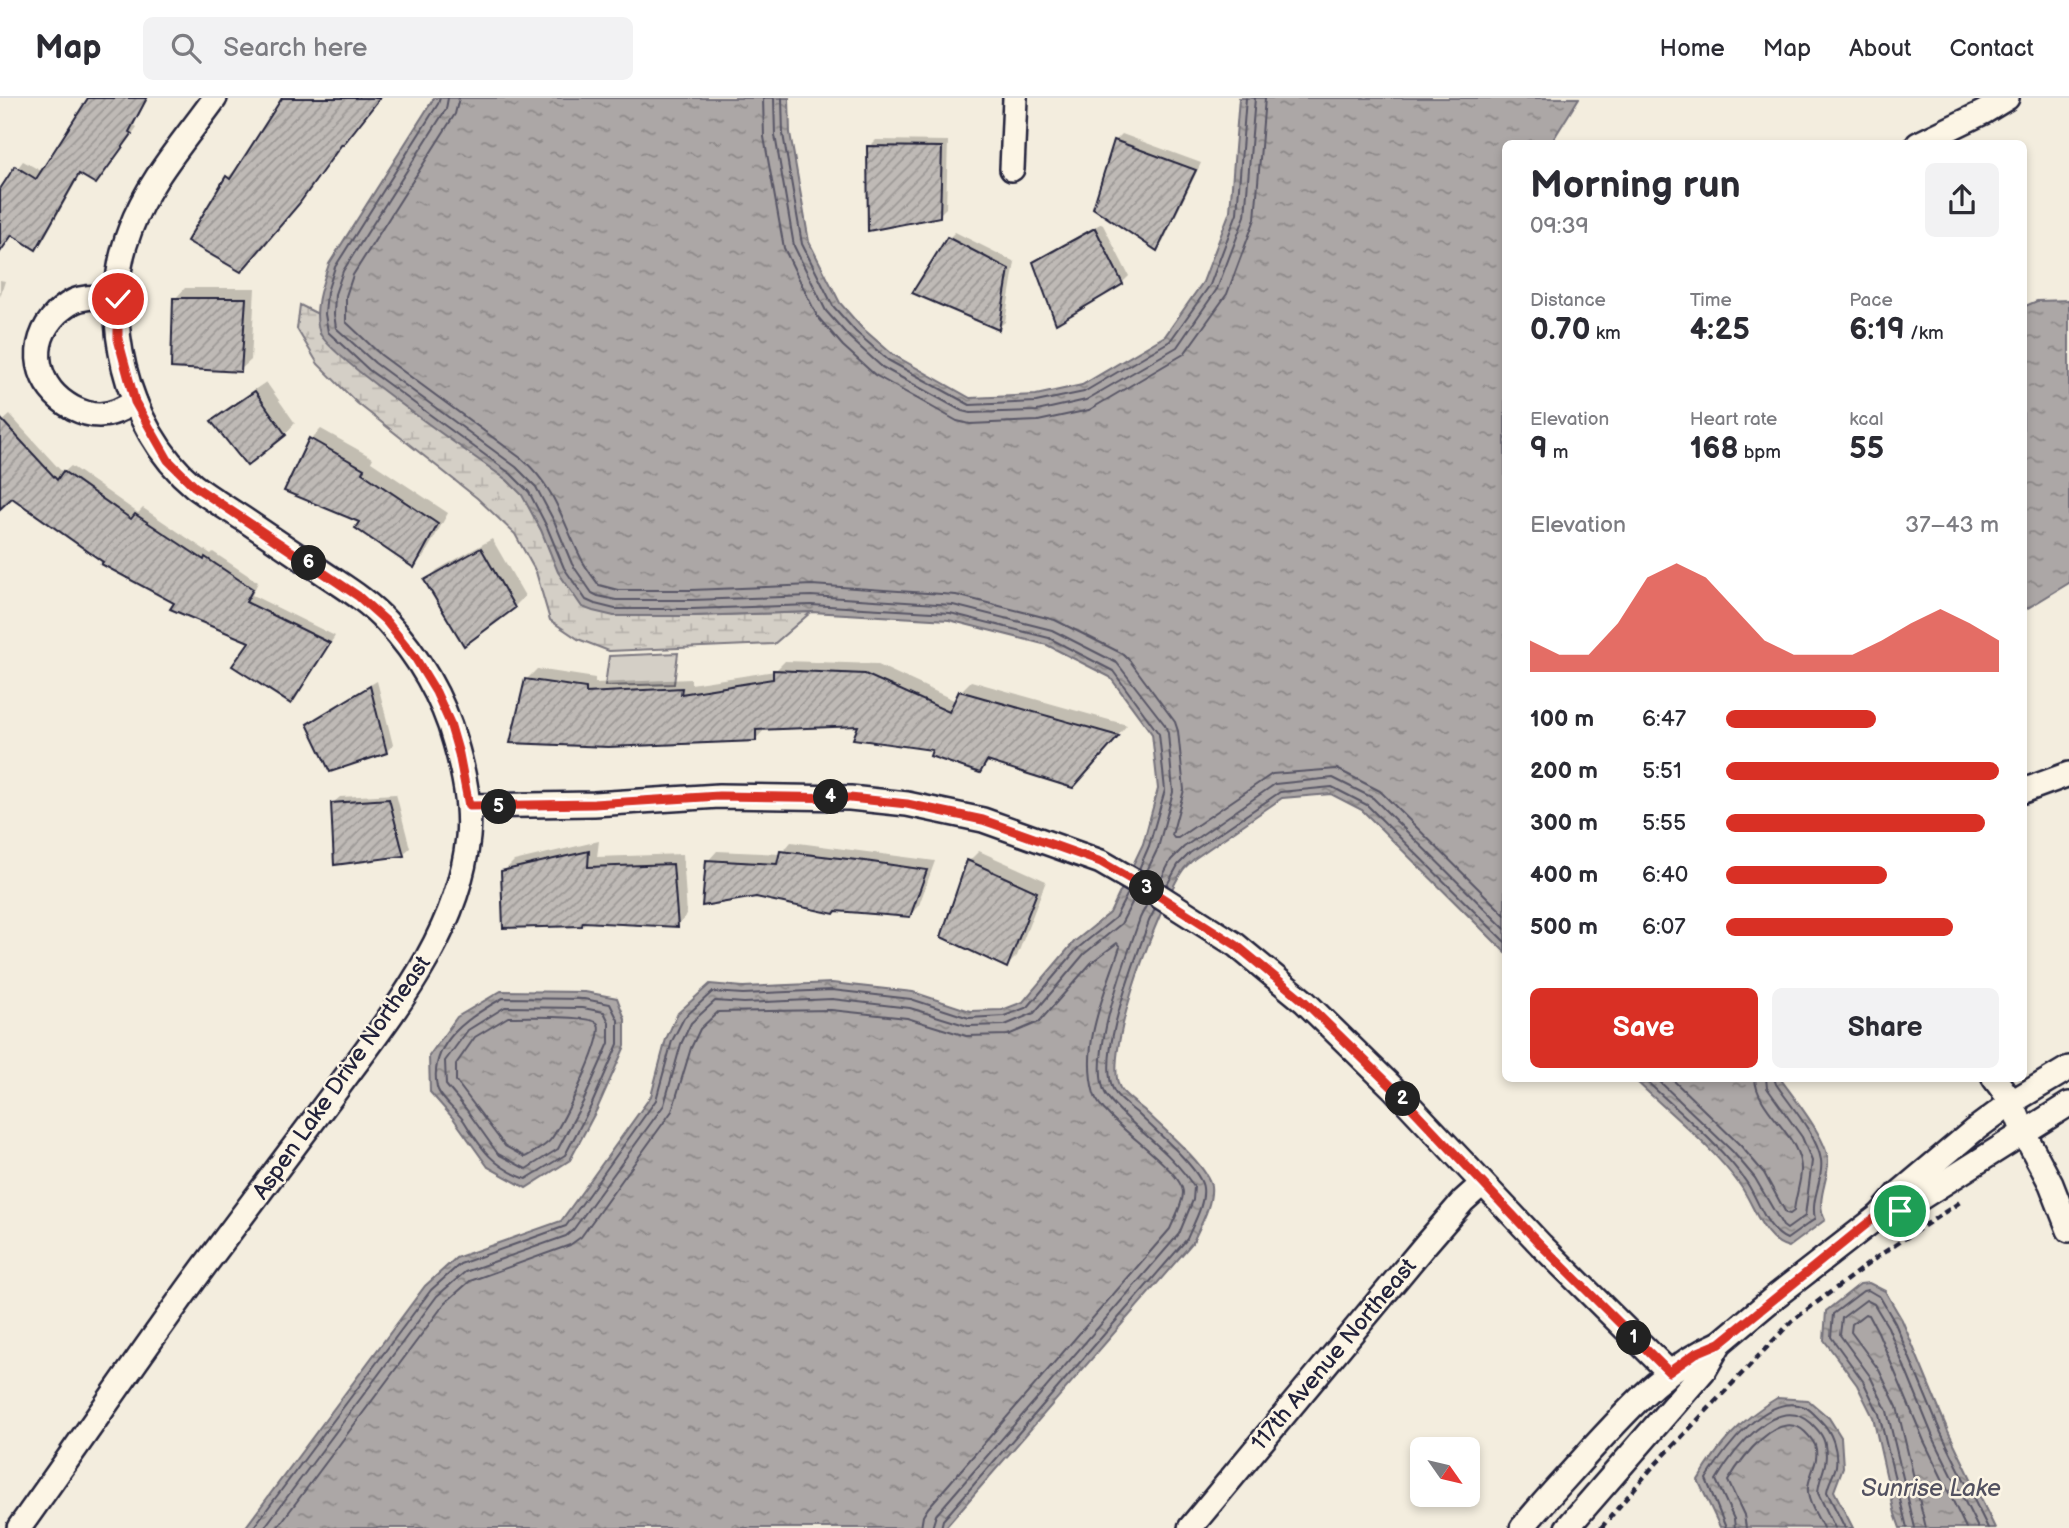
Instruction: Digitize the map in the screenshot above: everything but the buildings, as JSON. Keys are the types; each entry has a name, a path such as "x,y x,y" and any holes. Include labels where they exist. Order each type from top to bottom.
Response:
{"street":[{"name":"Aspen Lake Drive Northeast","path":"19,1528 139,1356 379,1032 420,971 441,931 457,888 468,841 469,806 450,723 436,692 414,656 386,621 358,596 194,486 168,460 135,402 118,339 121,263 129,231 156,178 215,98"},
{"path":"1012,169 1015,98"},
{"path":"1926,140 2007,98"},
{"path":"118,299 98,296 78,299 64,306 48,322 39,343 39,365 46,386 60,401 80,411 98,416 114,413 135,402"},
{"path":"2027,790 2069,774"},
{"path":"469,806 594,804 719,796 850,798 907,804 983,820 1101,862 1236,945 1305,1002 1393,1088 1482,1184 1669,1372"},
{"path":"1522,1528 1642,1395 1669,1372 1696,1353 1720,1343 1874,1219 1898,1194 1973,1131 2012,1102 2069,1068"},
{"path":"1997,1082 2012,1102 2024,1133 2052,1184 2069,1230"},
{"path":"1874,1219 1900,1211 2069,1104"},
{"name":"117th Avenue Northeast","path":"1190,1528 1424,1245 1482,1184"},
{"path":"1567,1528 1705,1369 1720,1343"}],"path":[{"path":"1601,1528 1650,1471 1792,1321 1881,1255"}],"green space":[{"path":"300,305 318,314 320,334 334,349 523,495 541,530 614,616 811,612 774,644 609,651 578,639 550,620 536,572 515,534 477,498 357,403 318,364 297,329"},
{"path":"678,653 674,684 605,686 609,656"}],"water":[{"path":"434,98 789,98 790,133 809,242 840,303 861,327 892,354 970,398 1036,395 1082,385 1165,336 1203,282 1230,211 1239,98 1579,98 1553,140 1502,140 1502,949 1362,810 1331,794 1282,798 1194,859 1183,870 1161,912 1136,978 1119,1044 1116,1070 1122,1091 1182,1146 1208,1178 1211,1193 1205,1215 1193,1242 945,1528 245,1528 425,1286 456,1258 561,1221 651,1096 666,1039 678,1013 710,984 743,987 832,983 913,992 970,1011 1002,1010 1023,1002 1074,942 1110,913 1143,844 1158,789 1152,734 1110,677 1047,645 949,620 811,612 614,616 582,607 558,572 541,530 522,495 507,480 375,384 329,345 320,333 317,307 329,264"},
{"path":"2069,300 2069,583 2027,609 2027,305 2037,301"},
{"path":"501,991 585,992 617,998 625,1019 625,1046 597,1109 570,1160 526,1188 488,1167 453,1118 430,1092 429,1056 457,1017"},
{"path":"1637,1082 1783,1082 1809,1118 1826,1153 1828,1162 1821,1205 1825,1220 1789,1247 1780,1243 1766,1230 1729,1171"},
{"name":"Sunrise Lake","path":"1869,1283 1885,1291 1902,1320 1948,1431 1995,1528 1900,1528 1873,1417 1857,1385 1824,1340 1826,1311 1860,1284"},
{"path":"1777,1398 1808,1400 1829,1418 1841,1437 1843,1467 1834,1491 1853,1528 1720,1527 1698,1480 1732,1434 1752,1415"}],"route":[{"path":"118,299 118,339 135,402 168,460 194,486 358,596 386,621 414,656 436,692 450,723 469,806 659,802 719,796 850,798 907,804 983,820 1101,862 1236,945 1305,1002 1393,1088 1541,1245 1669,1372 1696,1353 1720,1343 1869,1222 1880,1215 1900,1211"}]}
